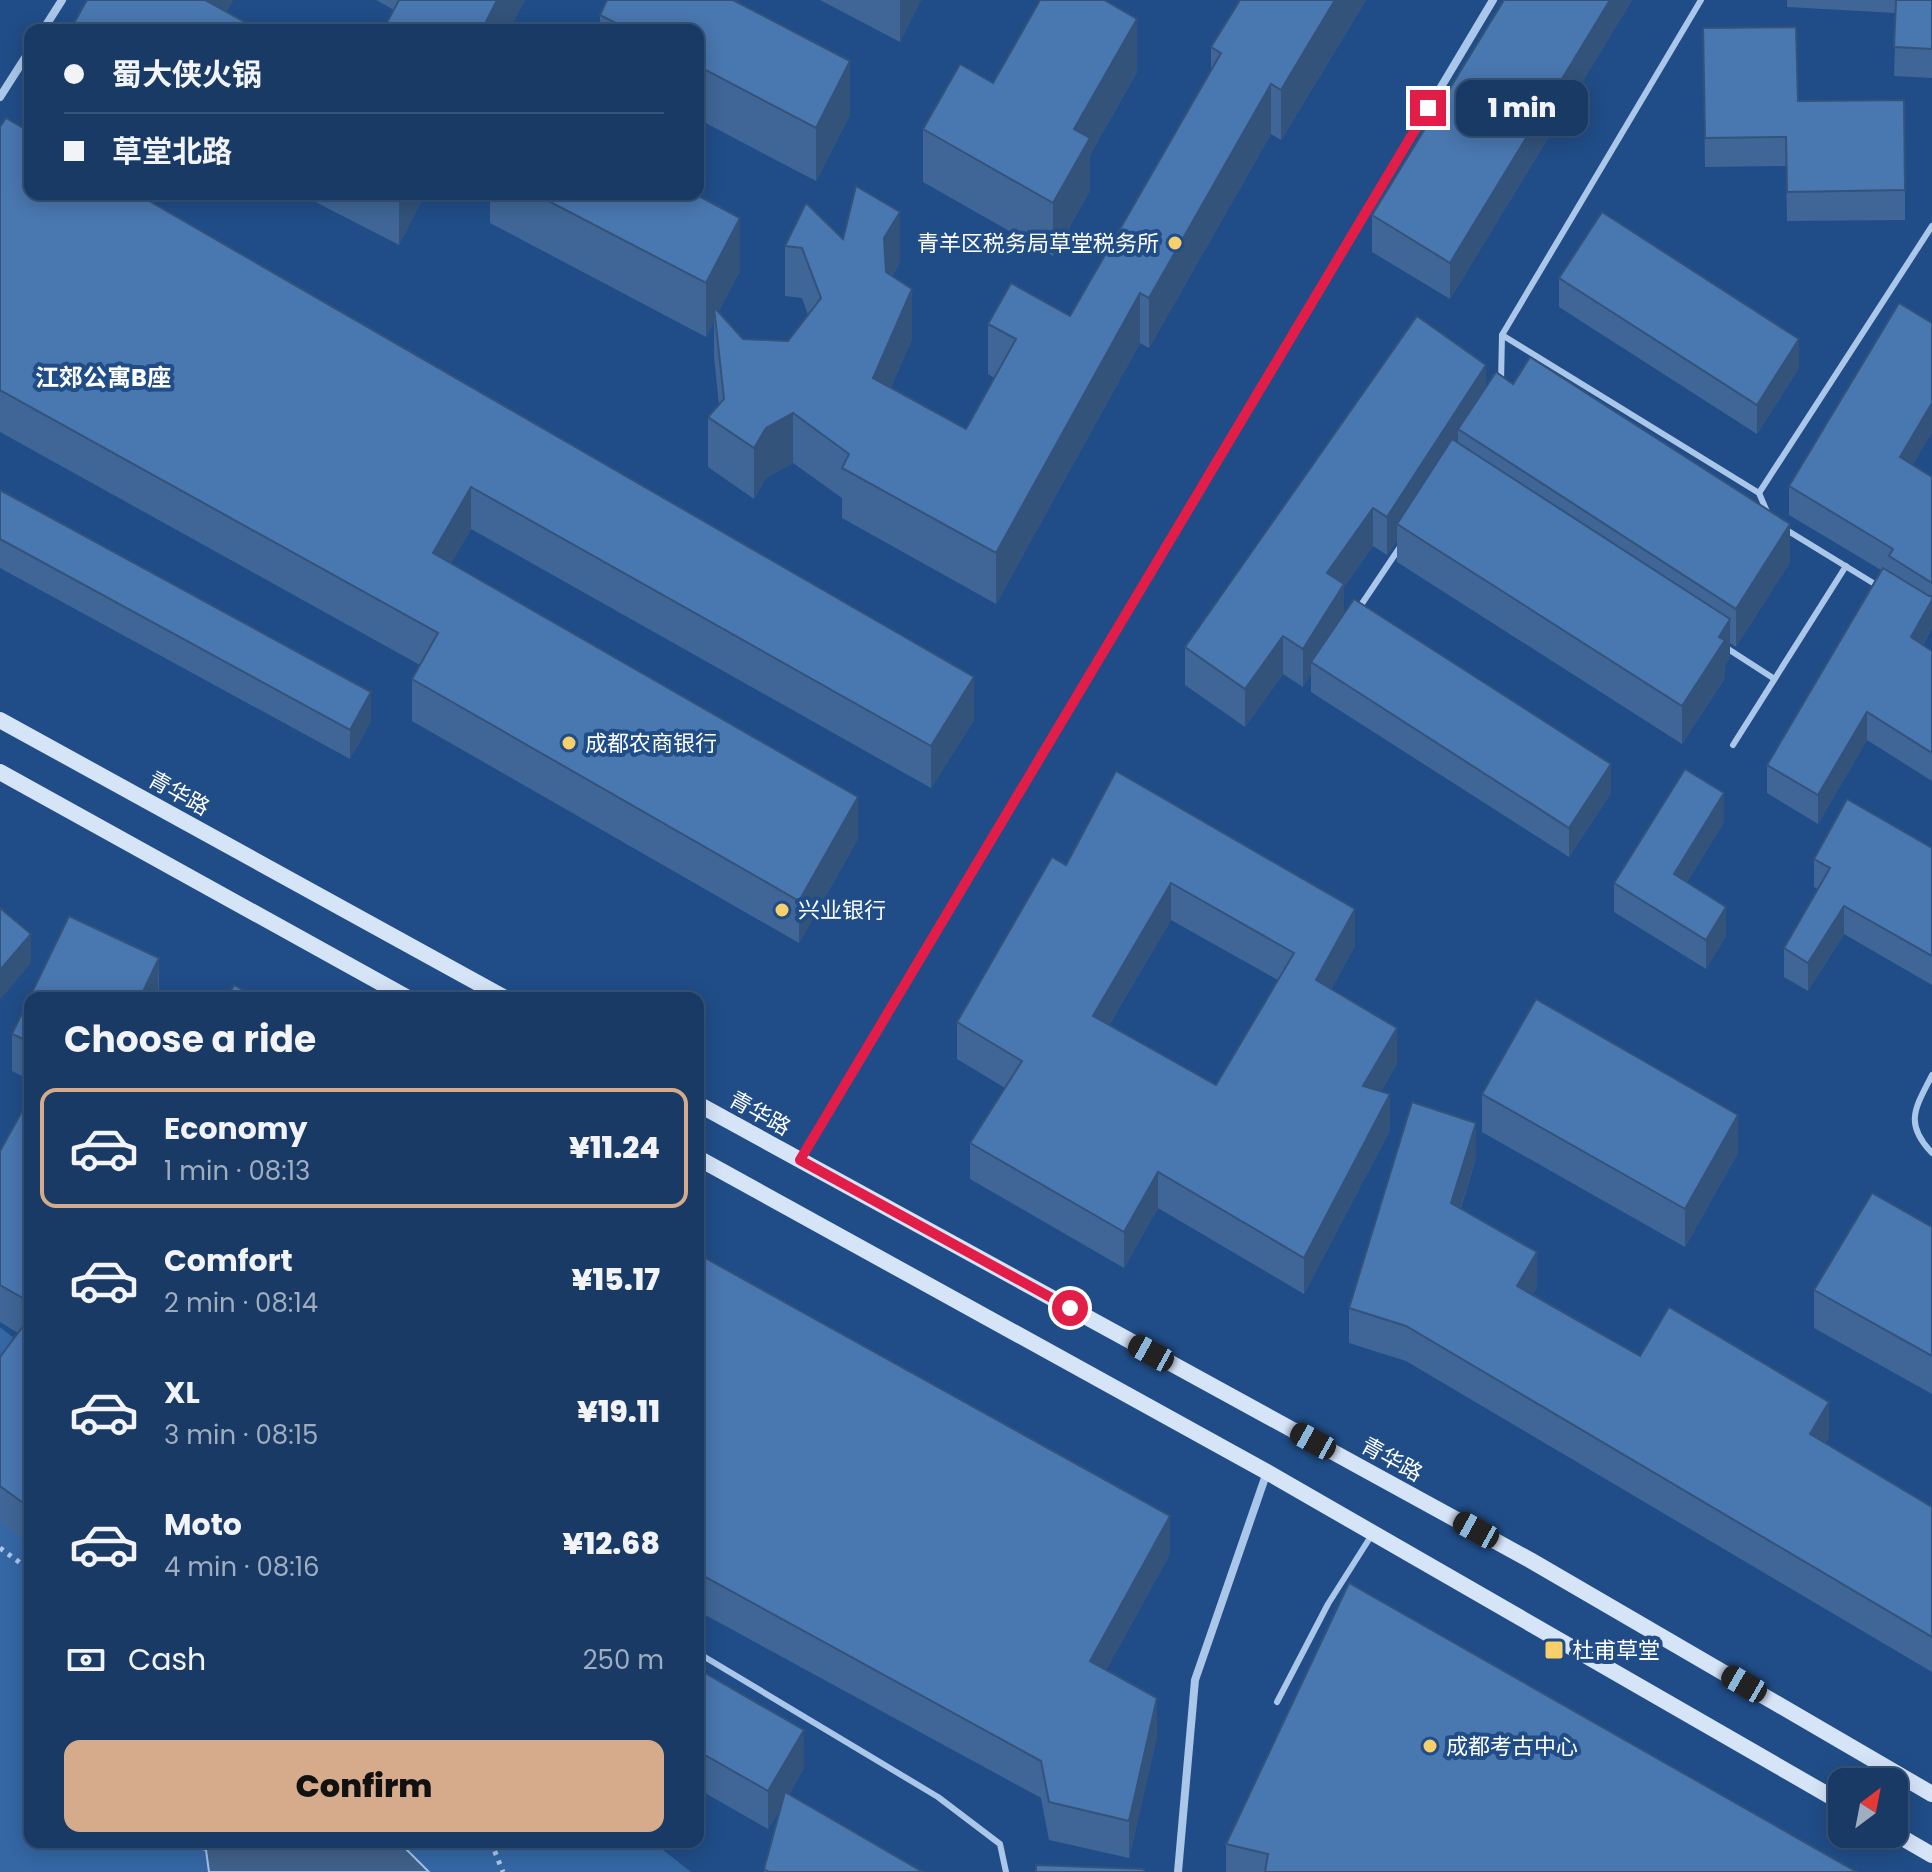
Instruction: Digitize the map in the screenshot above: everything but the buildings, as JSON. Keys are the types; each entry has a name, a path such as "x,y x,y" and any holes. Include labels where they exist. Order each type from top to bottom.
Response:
{"main road":[{"name":"青华路","path":"0,720 494,992"},
{"path":"0,772 397,992"},
{"name":"青华路","path":"704,1107 1530,1560 1932,1794"},
{"path":"704,1161 1267,1472 1828,1795"},
{"path":"1908,1841 1932,1855"}],"street":[{"path":"47,24 62,0"},
{"path":"800,1160 1493,0"},
{"path":"0,97 24,59"},
{"path":"1178,1872 1195,1680 1267,1472"}],"lane":[{"path":"1500,392 1502,335 1701,0"},
{"path":"1759,493 1932,226"},
{"path":"1502,335 1759,493 1770,520"},
{"path":"1783,528 1883,589"},
{"path":"1350,623 1408,533"},
{"path":"1733,745 1846,566"},
{"path":"1721,645 1773,678"},
{"path":"1932,1075 1914,1113 1916,1134 1932,1153"},
{"path":"1277,1702 1328,1604 1373,1533"},
{"path":"704,1657 938,1797 1000,1844 1006,1872"}],"path":[{"path":"0,1548 24,1566"},
{"path":"493,1848 503,1872"}],"shaded area":[{"path":"0,1327 24,1346 24,1848 661,1848 691,1872 0,1872"},
{"path":"200,1848 405,1848 429,1872 209,1872 206,1850"}],"place":[{"name":"青羊区税务局草堂税务所","path":"1175,243"},
{"name":"成都农商银行","path":"569,743"},
{"name":"兴业银行","path":"782,910"},
{"name":"杜甫草堂","path":"1554,1650"},
{"name":"成都考古中心","path":"1430,1746"}],"district":[{"name":"江郊公寓B座","path":"103,378"}],"route":[{"path":"1070,1308 800,1160 1428,108"}]}
